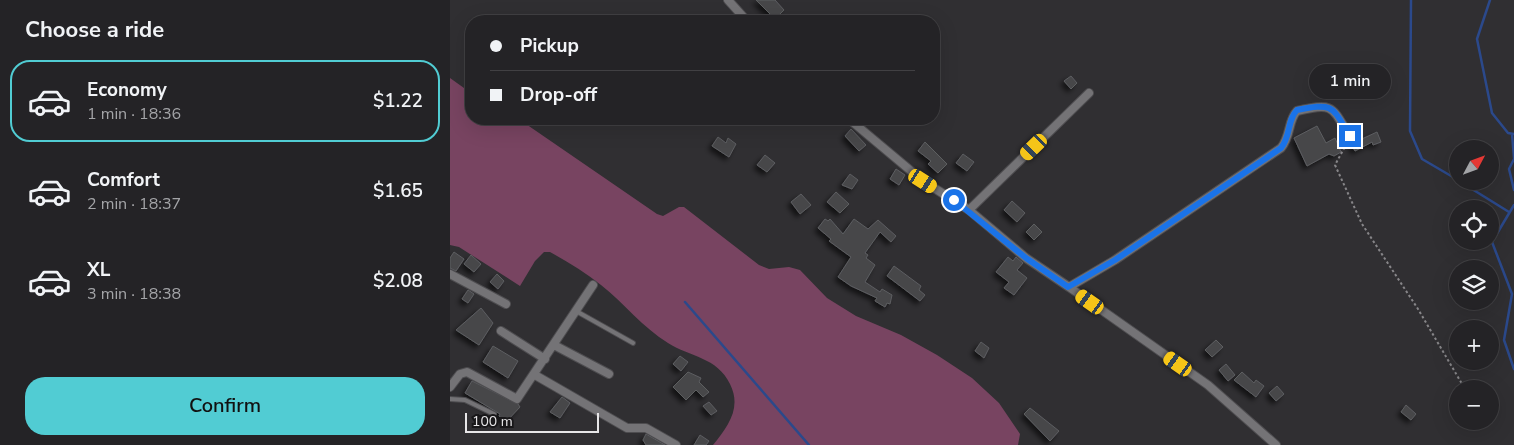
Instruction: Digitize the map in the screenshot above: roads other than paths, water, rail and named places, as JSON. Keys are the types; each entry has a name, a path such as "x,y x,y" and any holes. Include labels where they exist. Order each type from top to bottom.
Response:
{"street":[{"path":"728,0 742,15"},
{"path":"969,210 1089,93"},
{"path":"1068,287 1115,260 1281,148 1289,137 1292,117 1297,110 1323,105 1334,110 1350,136"},
{"path":"856,125 923,181 969,210 1026,258 1208,385 1276,445"},
{"path":"450,274 506,304"},
{"path":"450,387 460,374 467,372 517,399 593,285"},
{"path":"501,331 544,359"},
{"path":"554,345 609,374"},
{"path":"534,375 627,428 646,428 676,445"}],"lane":[{"path":"576,311 633,342"},
{"path":"450,399 465,400 494,414"}],"waterway":[{"path":"1411,0 1410,131 1422,159 1449,175"},
{"path":"1490,0 1477,39 1492,113 1508,133 1514,134"},
{"path":"1512,134 1514,158"},
{"path":"1514,159 1509,169 1514,190"},
{"path":"1474,190 1509,212"},
{"path":"1514,205 1492,242 1512,294 1504,340 1514,369"},
{"path":"685,302 809,445"}]}
